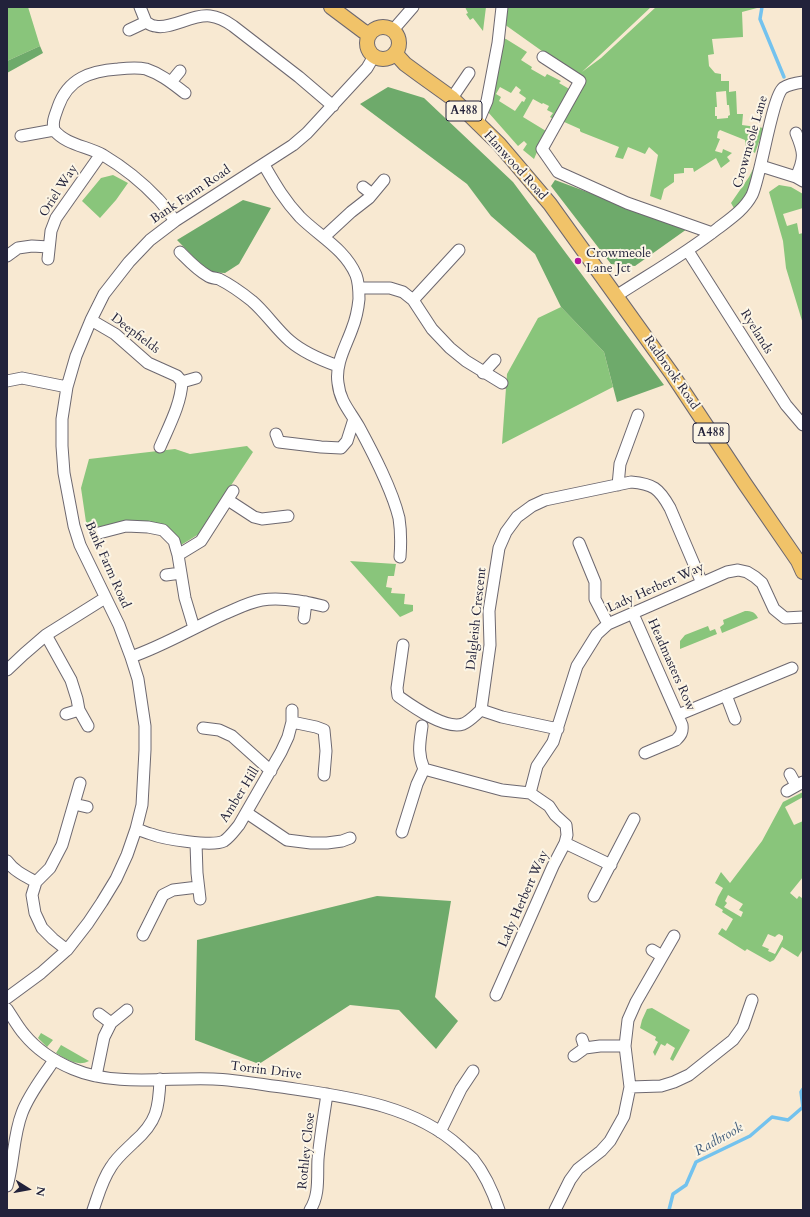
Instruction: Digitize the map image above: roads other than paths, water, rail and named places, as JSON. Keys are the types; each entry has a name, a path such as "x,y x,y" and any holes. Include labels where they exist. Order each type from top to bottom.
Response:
{"main road":[{"path":"331,7 369,34"},
{"path":"382,27 393,30 399,40 398,48 395,53 387,58 378,58 369,51 367,46 369,34 372,30 382,27"},
{"name":"Hanwood Road","path":"395,53 405,64 452,98 499,144 550,204 616,296"},
{"name":"Radbrook Road","path":"616,296 672,374 798,561 803,572"}],"street":[{"path":"140,7 146,22 155,26 164,27 197,17 210,16 222,19 299,77 333,106"},
{"path":"393,30 413,7"},
{"path":"477,124 487,101 498,43 502,7"},
{"path":"129,30 146,22"},
{"name":"Bank Farm Road","path":"7,998 41,973 67,950 88,923 116,879 128,855 142,805 145,726 138,680 131,656 119,626 80,545 74,526 64,473 62,419 67,387 76,356 90,320 104,294 129,262 150,240 174,221 264,165 293,145 307,133 368,68 374,56"},
{"path":"543,57 580,81 542,149 558,172 627,203 712,233"},
{"path":"174,221 158,199 135,177 121,166 101,154 59,136 54,130 52,124 60,102 66,91 74,83 101,70 129,68 145,69 158,74 185,93"},
{"path":"171,82 180,71"},
{"path":"452,98 469,73"},
{"name":"Crowmeole Lane","path":"616,296 688,251 735,216 746,205 752,194 761,166 770,123 780,92 782,88 803,82"},
{"path":"21,136 54,130"},
{"path":"761,166 799,179 803,153 796,133"},
{"name":"Oriel Way","path":"48,259 51,231 56,218 101,154"},
{"path":"264,165 284,200 301,218 324,237 348,261 357,276 359,288 358,309 353,328 338,366 337,382 340,395 347,410 373,455 391,493 401,532 400,557"},
{"path":"324,237 369,198 384,180"},
{"path":"363,187 372,194"},
{"path":"7,256 18,248 32,246 49,247"},
{"path":"413,300 459,250"},
{"name":"Ryelands","path":"688,251 786,405 803,425"},
{"path":"180,252 201,272 218,279 252,301 290,341 304,351 338,366"},
{"path":"359,288 390,288 403,292 413,300 432,329 450,348 483,373 502,383"},
{"name":"Deepfields","path":"90,320 115,334 148,363 177,376 182,382"},
{"path":"483,373 495,360"},
{"path":"7,381 22,378 67,387"},
{"path":"160,447 169,438 182,391 182,382 196,378"},
{"path":"618,485 620,464 638,415"},
{"path":"276,434 279,442 341,448 347,441 354,420"},
{"name":"Dalgleish Crescent","path":"481,710 490,645 489,611 499,548 506,532 517,517 532,506 545,500 631,482 644,483 655,488 664,497 702,583"},
{"path":"178,555 201,541 230,496 254,517 262,520 288,516"},
{"path":"98,533 126,526 148,527 163,530 174,541 178,555 185,598 194,628"},
{"path":"579,544 595,582 594,599 608,624"},
{"name":"Lady Herbert Way","path":"496,996 553,866 565,843 567,835 566,825 555,815 549,806 530,793 537,766 553,742 558,729 577,666 597,634 608,624 727,572 738,570 756,576 762,583 774,609 785,618 803,617"},
{"path":"166,575 181,573"},
{"path":"7,670 46,635 105,598"},
{"path":"131,656 147,651 194,628 261,600 290,600 323,606"},
{"path":"304,618 306,602"},
{"name":"Headmasters Row","path":"633,614 678,715 683,730 676,740 645,753"},
{"path":"46,635 71,680 79,710 88,726"},
{"path":"404,645 397,688 398,696 422,712 442,722 464,724 481,710 502,717 558,729"},
{"path":"678,715 792,668"},
{"path":"726,695 736,719"},
{"path":"66,714 79,710"},
{"name":"Amber Hill","path":"136,829 152,835 196,843 208,844 223,841 232,834 247,813 271,771 288,737 292,722 292,710"},
{"path":"292,722 324,730 326,751 324,775"},
{"path":"422,726 419,749 420,760 424,768 502,790 530,793"},
{"path":"203,728 219,730 232,736 271,771"},
{"path":"402,832 417,784 424,768"},
{"path":"790,774 795,786"},
{"path":"67,950 42,928 35,913 32,895 36,882 50,868 67,832 80,783"},
{"path":"74,804 88,807"},
{"path":"247,813 287,840 311,843 342,841 350,838"},
{"path":"594,896 634,819"},
{"path":"196,843 200,899"},
{"path":"565,843 610,865"},
{"path":"7,861 22,874 36,882"},
{"path":"143,935 163,895 173,890 198,887"},
{"path":"555,1210 570,1180 578,1169 601,1151 618,1130 624,1116 630,1087 625,1046 628,1020 636,1002 674,936"},
{"path":"652,950 662,956"},
{"path":"630,1087 661,1086 689,1075 733,1040 743,1026 752,1000"},
{"name":"Torrin Drive","path":"7,1010 24,1034 37,1048 54,1060 74,1070 96,1076 118,1080 213,1079 243,1082 327,1094 378,1104 425,1122 451,1139 473,1159 491,1187 499,1210"},
{"path":"96,1076 104,1037 111,1023 128,1010"},
{"path":"99,1014 111,1023"},
{"path":"574,1056 583,1044 625,1046"},
{"path":"7,1186 9,1169 22,1113 38,1084 54,1060"},
{"path":"440,1132 461,1089 473,1071"},
{"path":"93,1210 110,1167 118,1156 140,1137 152,1122 157,1110 160,1079"},
{"name":"Rothley Close","path":"310,1210 314,1204 317,1191 318,1158 327,1094"}],"waterway":[{"path":"762,7 760,19 784,77"},
{"name":"Radbrook","path":"669,1210 673,1194 686,1185 696,1162 750,1136 772,1117 788,1120 803,1107 801,1092 803,1089"}],"place":[{"name":"Crowmeole Lane Jct","path":"578,261"}]}
